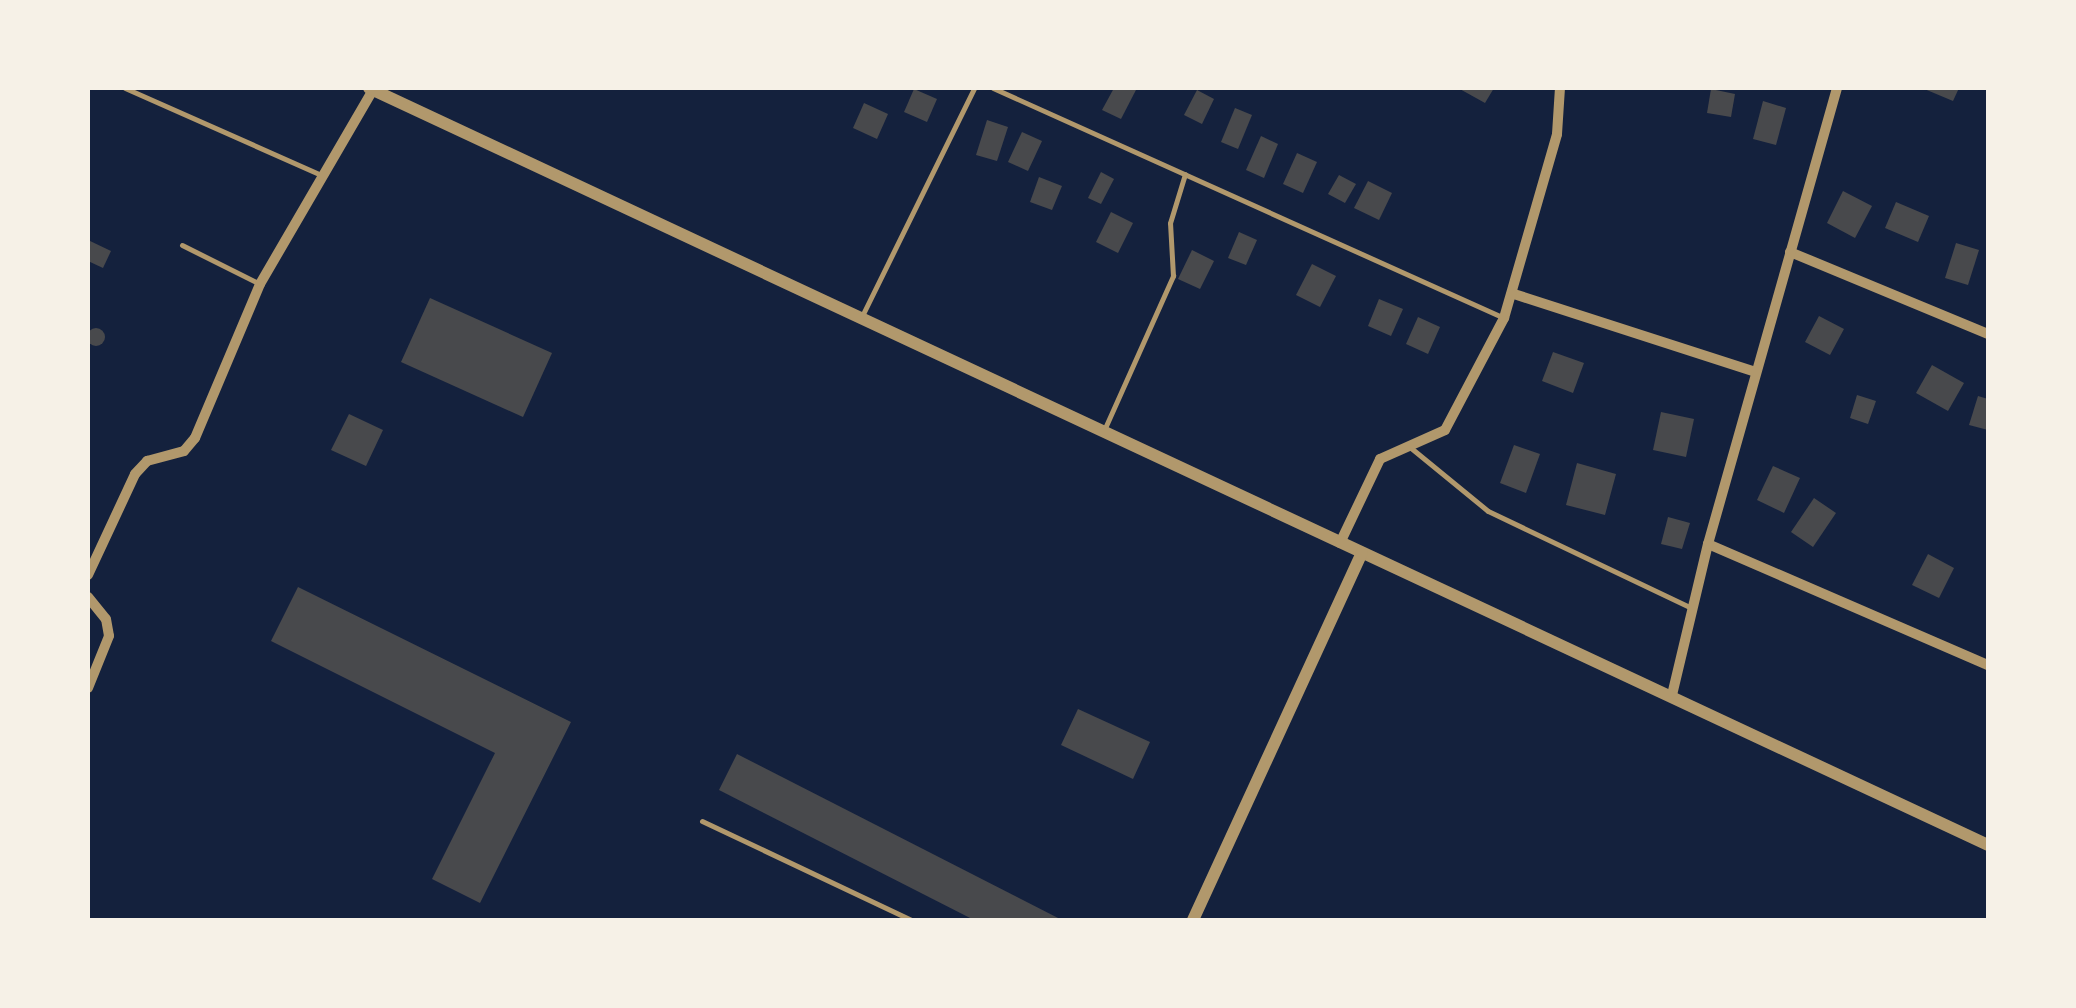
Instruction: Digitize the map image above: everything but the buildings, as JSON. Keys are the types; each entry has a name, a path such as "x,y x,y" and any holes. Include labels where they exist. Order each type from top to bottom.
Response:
{"street":[{"path":"88,575 135,474 147,462 184,451 195,438 260,284 371,88 1988,845"},
{"path":"1340,543 1380,458 1445,430 1504,318 1514,294 1535,197 1557,134 1560,88"},
{"path":"1672,696 1708,544 1834,88"},
{"path":"1790,252 1988,334"},
{"path":"1514,294 1756,372"},
{"path":"1708,544 1988,665"},
{"path":"1194,920 1362,553"},
{"path":"88,596 106,619 109,636 88,688"}],"lane":[{"path":"125,88 324,176"},
{"path":"862,318 974,88"},
{"path":"993,88 1504,318"},
{"path":"1104,431 1173,276 1170,222 1186,174"},
{"path":"182,245 260,284"},
{"path":"1409,446 1488,510 1692,609"},
{"path":"702,821 911,920"}]}
